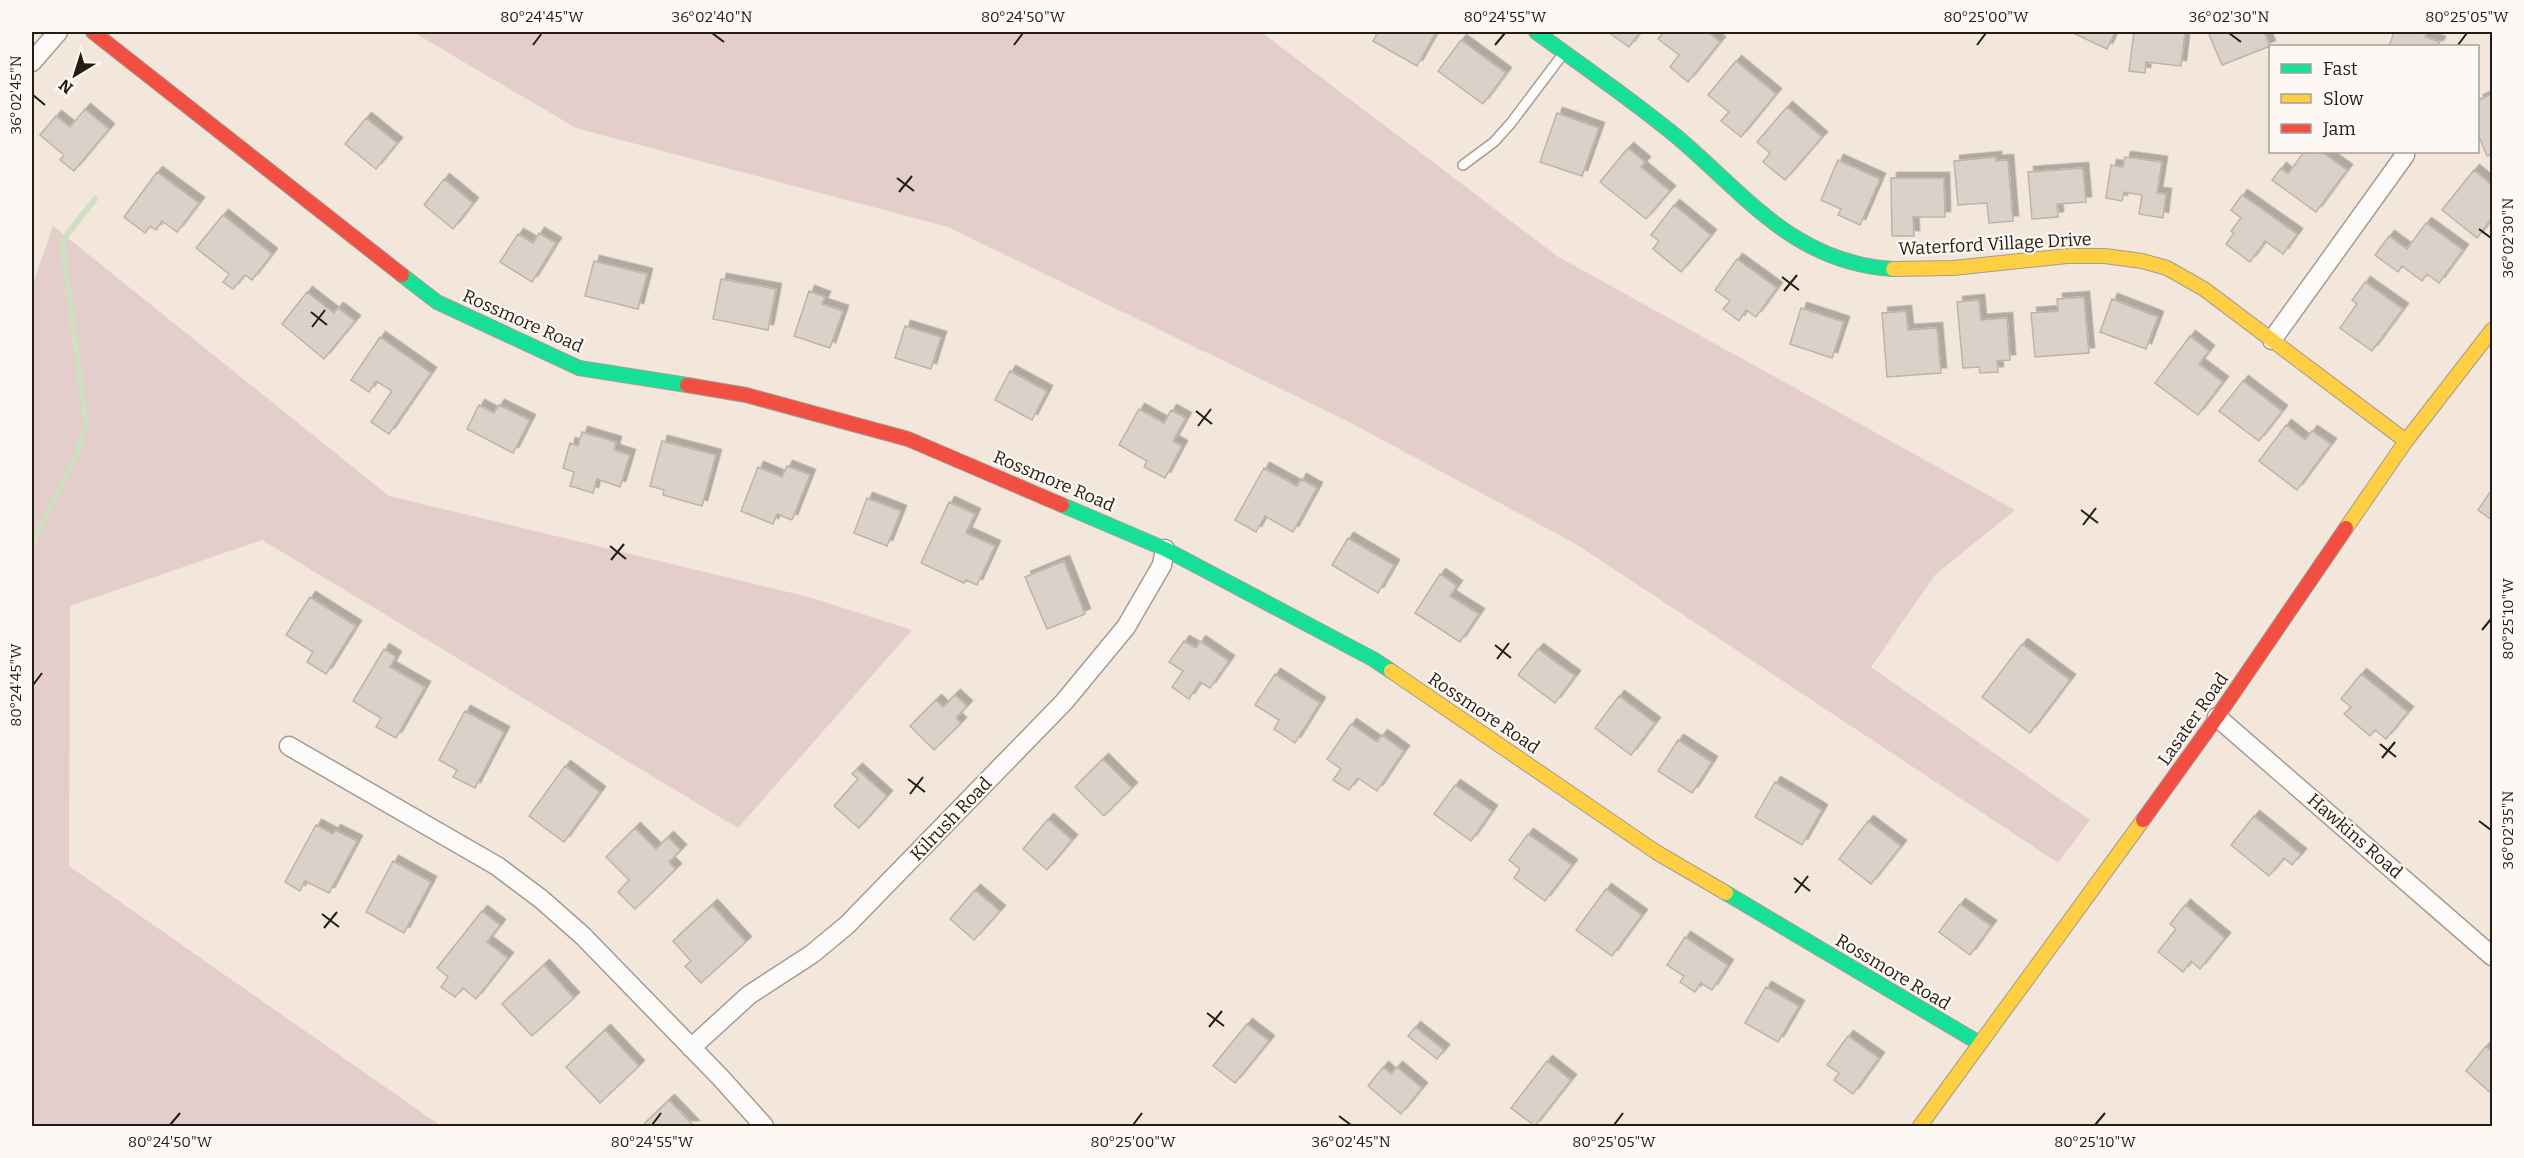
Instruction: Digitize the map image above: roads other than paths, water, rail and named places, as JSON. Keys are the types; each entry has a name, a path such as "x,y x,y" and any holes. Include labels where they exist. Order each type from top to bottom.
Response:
{"street":[{"path":"32,62 58,32"},
{"name":"Rossmore Road","path":"93,32 437,302 579,368 746,395 908,439 1165,549 1372,659 1656,852 1979,1043"},
{"name":"Waterford Village Drive","path":"1536,32 1653,117 1763,215 1790,236 1839,260 1871,267 1910,270 2087,255 2125,257 2179,273 2406,441"},
{"path":"2272,340 2405,155"},
{"name":"Lasater Road","path":"1920,1126 2217,717 2406,441 2493,330"},
{"name":"Kilrush Road","path":"691,1048 749,995 812,954 847,926 1064,702 1126,627 1162,565 1165,549"},
{"name":"Hawkins Road","path":"2217,717 2493,956"},
{"path":"289,746 497,866 532,892 583,936 764,1126"}],"lane":[{"path":"1464,165 1494,142 1511,123 1565,52"}],"waterway":[{"path":"32,544 76,456 86,425 62,241 95,199"}]}
